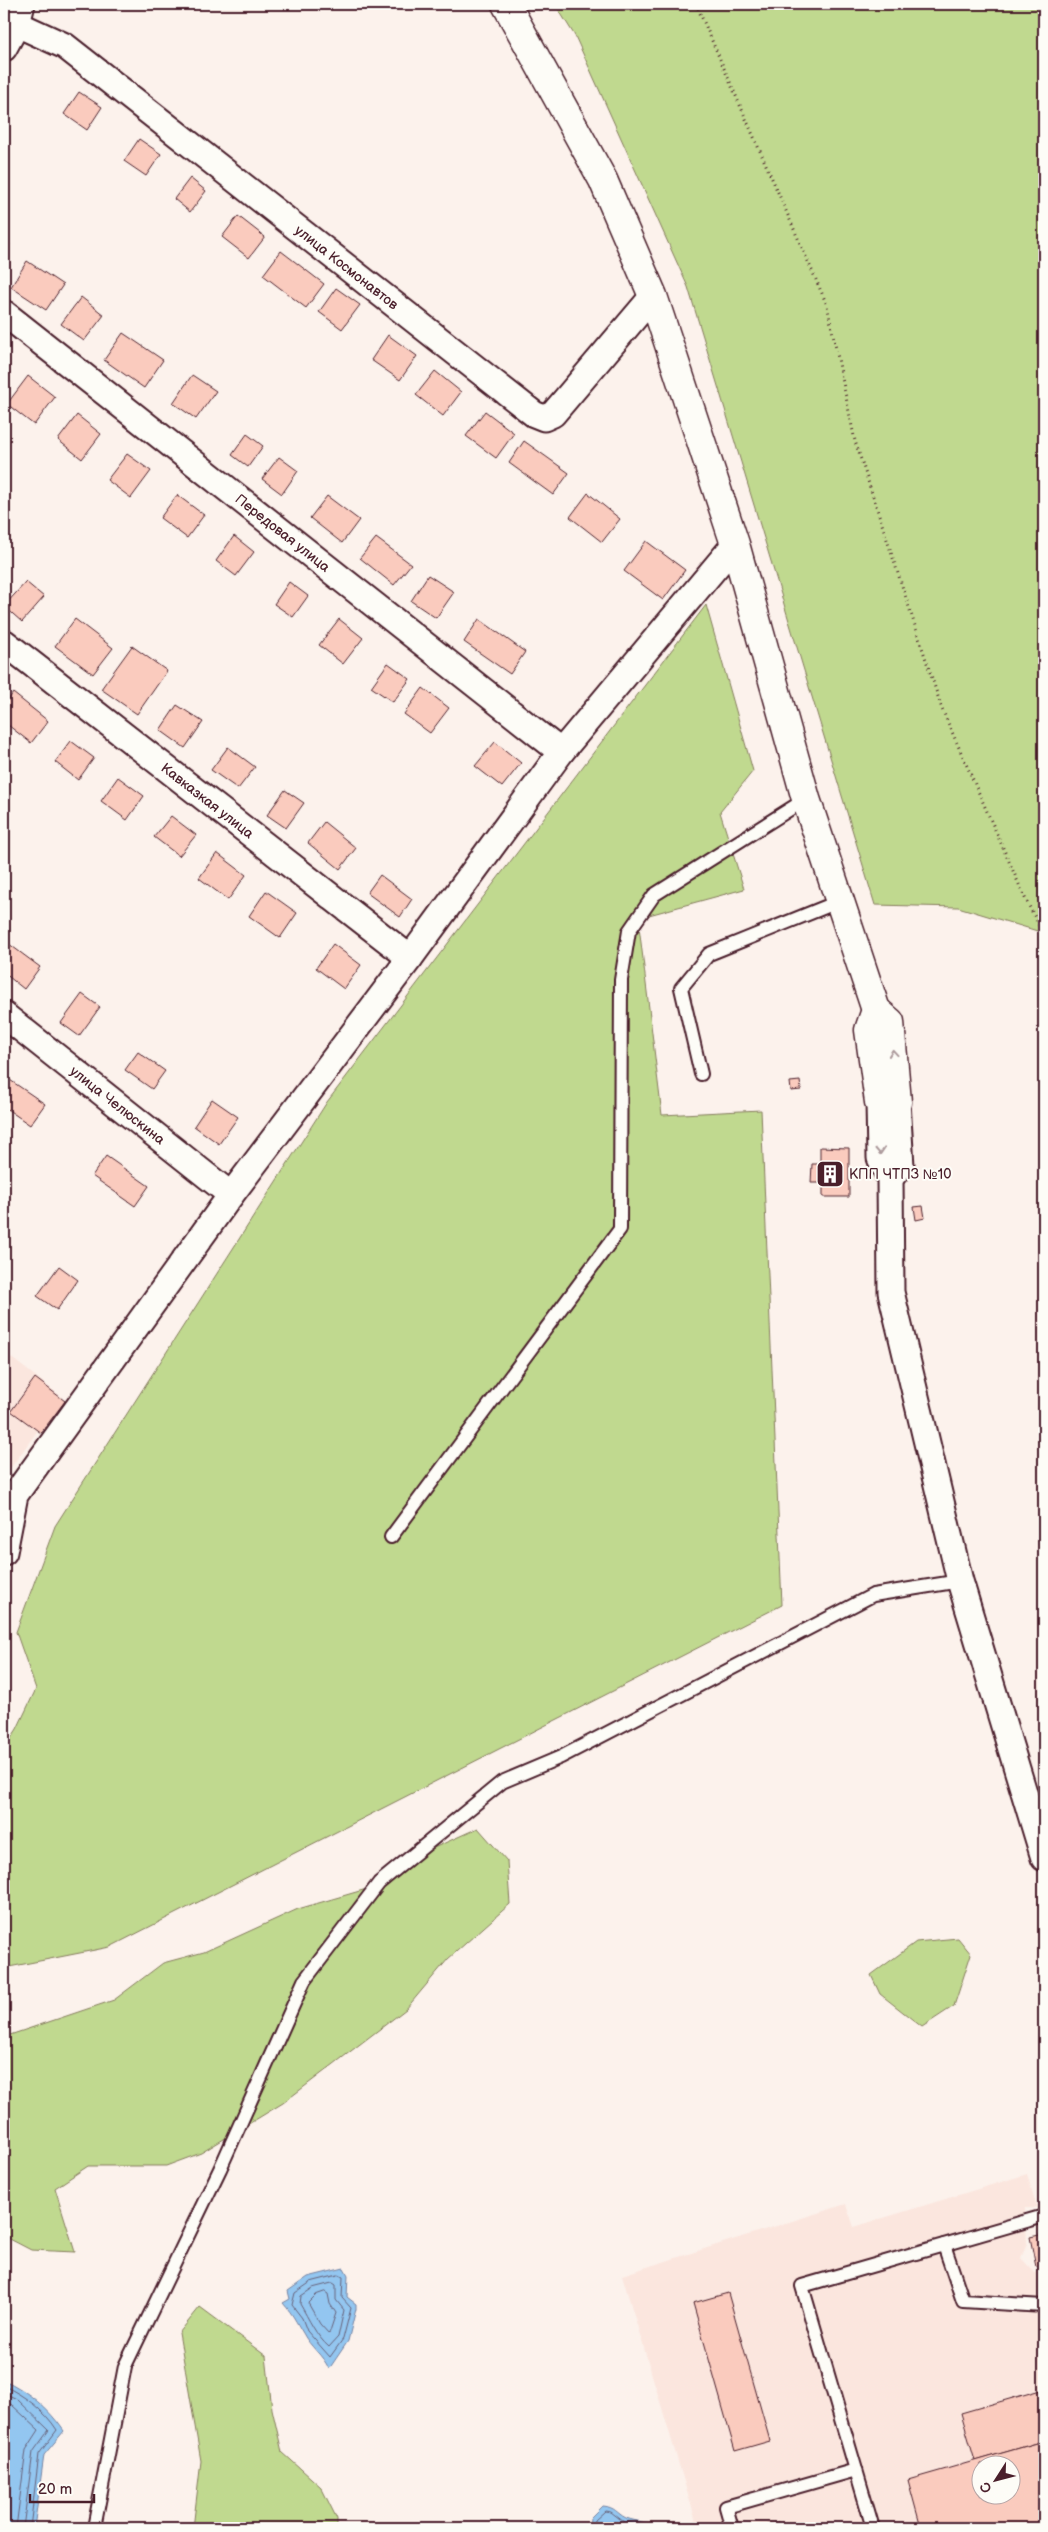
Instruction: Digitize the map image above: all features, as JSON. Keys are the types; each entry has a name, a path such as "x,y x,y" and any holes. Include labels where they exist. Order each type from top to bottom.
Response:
{"street":[{"path":"506,4 603,180 653,296 735,544 806,799 876,1010 890,1022 888,1102 901,1166 890,1178 891,1292 960,1581 1044,1858"},
{"path":"4,48 14,16"},
{"name":"улица Космонавтов","path":"14,16 64,46 534,414 544,418 553,414 653,296"},
{"name":"Передовая улица","path":"4,313 562,752"},
{"path":"4,1552 9,1491 410,958 562,752 735,544"},
{"name":"Кавказкая улица","path":"4,642 410,958"},
{"name":"улица Челюскина","path":"4,1015 231,1194"}],"lane":[{"path":"391,1537 620,1230 621,980 629,931 654,895 806,799"},
{"path":"701,1074 680,988 709,954 840,901"},
{"path":"94,2528 125,2366 220,2169 304,1981 378,1883 502,1782 561,1757 873,1595 960,1581"},
{"path":"873,2528 802,2286 1044,2216"},
{"path":"944,2245 963,2301 1044,2306"},
{"path":"732,2528 726,2507 856,2470"}],"path":[{"path":"696,4 826,305 855,440 942,709 1025,898 1044,935"}],"shaded area":[{"path":"4,1352 62,1397 4,1477"},
{"path":"1027,2174 1037,2208 1025,2208 1027,2244 1021,2258 1035,2273 1044,2270 1044,2528 698,2528 622,2275 846,2204 854,2227"}],"green space":[{"path":"555,4 1044,4 1044,933 958,907 875,905 688,287 575,36"},
{"path":"706,605 753,771 720,812 744,889 638,918 662,1115 761,1110 782,1605 110,1947 4,1968 4,1749 17,1729 36,1689 16,1632 55,1526 327,1102"},
{"path":"478,1828 507,1861 510,1904 448,1959 406,2009 283,2103 201,2153 166,2166 88,2166 55,2188 75,2252 31,2250 4,2236 4,2037 114,2000 163,1963 204,1952 298,1909 370,1888 418,1855"},
{"path":"958,1938 971,1954 954,2006 922,2027 880,1994 871,1975 916,1942"},
{"path":"200,2307 266,2356 272,2409 282,2452 321,2487 337,2519 337,2528 193,2528 201,2461 179,2333"}],"water":[{"path":"344,2268 348,2275 347,2297 356,2304 356,2309 348,2341 329,2369 283,2303 290,2299 288,2291 308,2277"},
{"path":"4,2380 37,2401 52,2415 64,2431 44,2455 34,2528 4,2528"},
{"path":"602,2506 613,2509 626,2518 656,2528 589,2528 590,2518"}],"building":[{"path":"79,92 102,107 87,130 64,114"},
{"path":"139,139 161,154 146,176 124,161"},
{"path":"190,178 206,191 190,212 174,199"},
{"path":"238,216 265,237 249,258 222,237"},
{"path":"4,239 10,244 4,253"},
{"path":"281,251 324,284 306,308 263,275"},
{"path":"27,261 63,285 46,310 11,287"},
{"path":"336,288 360,305 342,329 319,312"},
{"path":"81,297 104,315 84,341 61,324"},
{"path":"123,333 163,360 144,388 104,360"},
{"path":"388,335 417,356 400,380 371,360"},
{"path":"435,371 461,392 443,416 416,395"},
{"path":"192,375 216,391 196,419 173,403"},
{"path":"28,376 55,397 34,425 7,404"},
{"path":"485,411 514,433 496,458 466,436"},
{"path":"77,415 101,434 82,459 58,440"},
{"path":"247,434 263,446 248,467 232,455"},
{"path":"524,441 569,473 553,495 509,463"},
{"path":"127,454 151,471 131,498 107,480"},
{"path":"279,457 298,471 282,494 262,479"},
{"path":"588,493 620,519 602,542 570,517"},
{"path":"177,495 204,515 187,538 160,518"},
{"path":"327,496 359,520 342,543 310,518"},
{"path":"234,536 254,552 236,576 216,561"},
{"path":"376,538 411,564 394,585 360,558"},
{"path":"646,541 685,570 663,600 624,571"},
{"path":"428,575 454,592 436,618 411,601"},
{"path":"26,582 44,597 22,622 4,606"},
{"path":"289,582 308,596 293,617 274,604"},
{"path":"75,619 113,648 93,674 55,646"},
{"path":"339,619 363,638 343,664 319,645"},
{"path":"479,619 525,652 510,674 464,642"},
{"path":"132,646 167,671 137,714 101,689"},
{"path":"388,663 410,679 393,702 371,687"},
{"path":"423,688 449,708 430,733 404,714"},
{"path":"13,693 48,721 31,743 4,722 4,706"},
{"path":"177,705 203,722 185,748 160,730"},
{"path":"71,741 94,758 78,780 55,762"},
{"path":"495,742 521,763 502,787 475,766"},
{"path":"228,747 255,767 238,789 211,770"},
{"path":"118,777 144,796 127,820 101,801"},
{"path":"285,790 304,803 286,828 267,815"},
{"path":"171,816 196,835 179,856 154,837"},
{"path":"324,822 356,848 340,869 308,843"},
{"path":"217,853 246,875 228,900 199,878"},
{"path":"380,875 412,899 400,917 367,893"},
{"path":"266,891 297,913 280,938 249,916"},
{"path":"5,941 40,967 24,989 4,973"},
{"path":"333,944 361,965 344,989 316,968"},
{"path":"82,994 100,1007 79,1036 61,1023"},
{"path":"138,1052 165,1071 152,1089 125,1070"},
{"path":"4,1076 45,1104 30,1125 4,1107"},
{"path":"800,1081 801,1090 791,1091 790,1082"},
{"path":"212,1099 238,1117 219,1144 194,1126"},
{"name":"КПП ЧТПЗ №10","path":"820,1147 849,1148 849,1197 823,1197 823,1183 811,1183 812,1164 820,1164"},
{"path":"106,1156 149,1186 135,1206 92,1176"},
{"path":"923,1206 925,1218 916,1220 914,1207"},
{"path":"59,1266 78,1280 57,1310 37,1296"},
{"path":"35,1378 65,1401 41,1433 11,1411"},
{"path":"1044,2234 1044,2266 1036,2267 1030,2237"},
{"path":"728,2293 770,2441 735,2451 693,2303"},
{"path":"1044,2389 1044,2441 999,2454 973,2454 961,2413"},
{"path":"1044,2441 1044,2528 921,2528 908,2480 970,2462 970,2504 1020,2504 1020,2454 999,2454"},
{"path":"778,2522 780,2528 757,2528"}],"place":[{"name":"КПП ЧТПЗ №10","path":"830,1174"}]}
